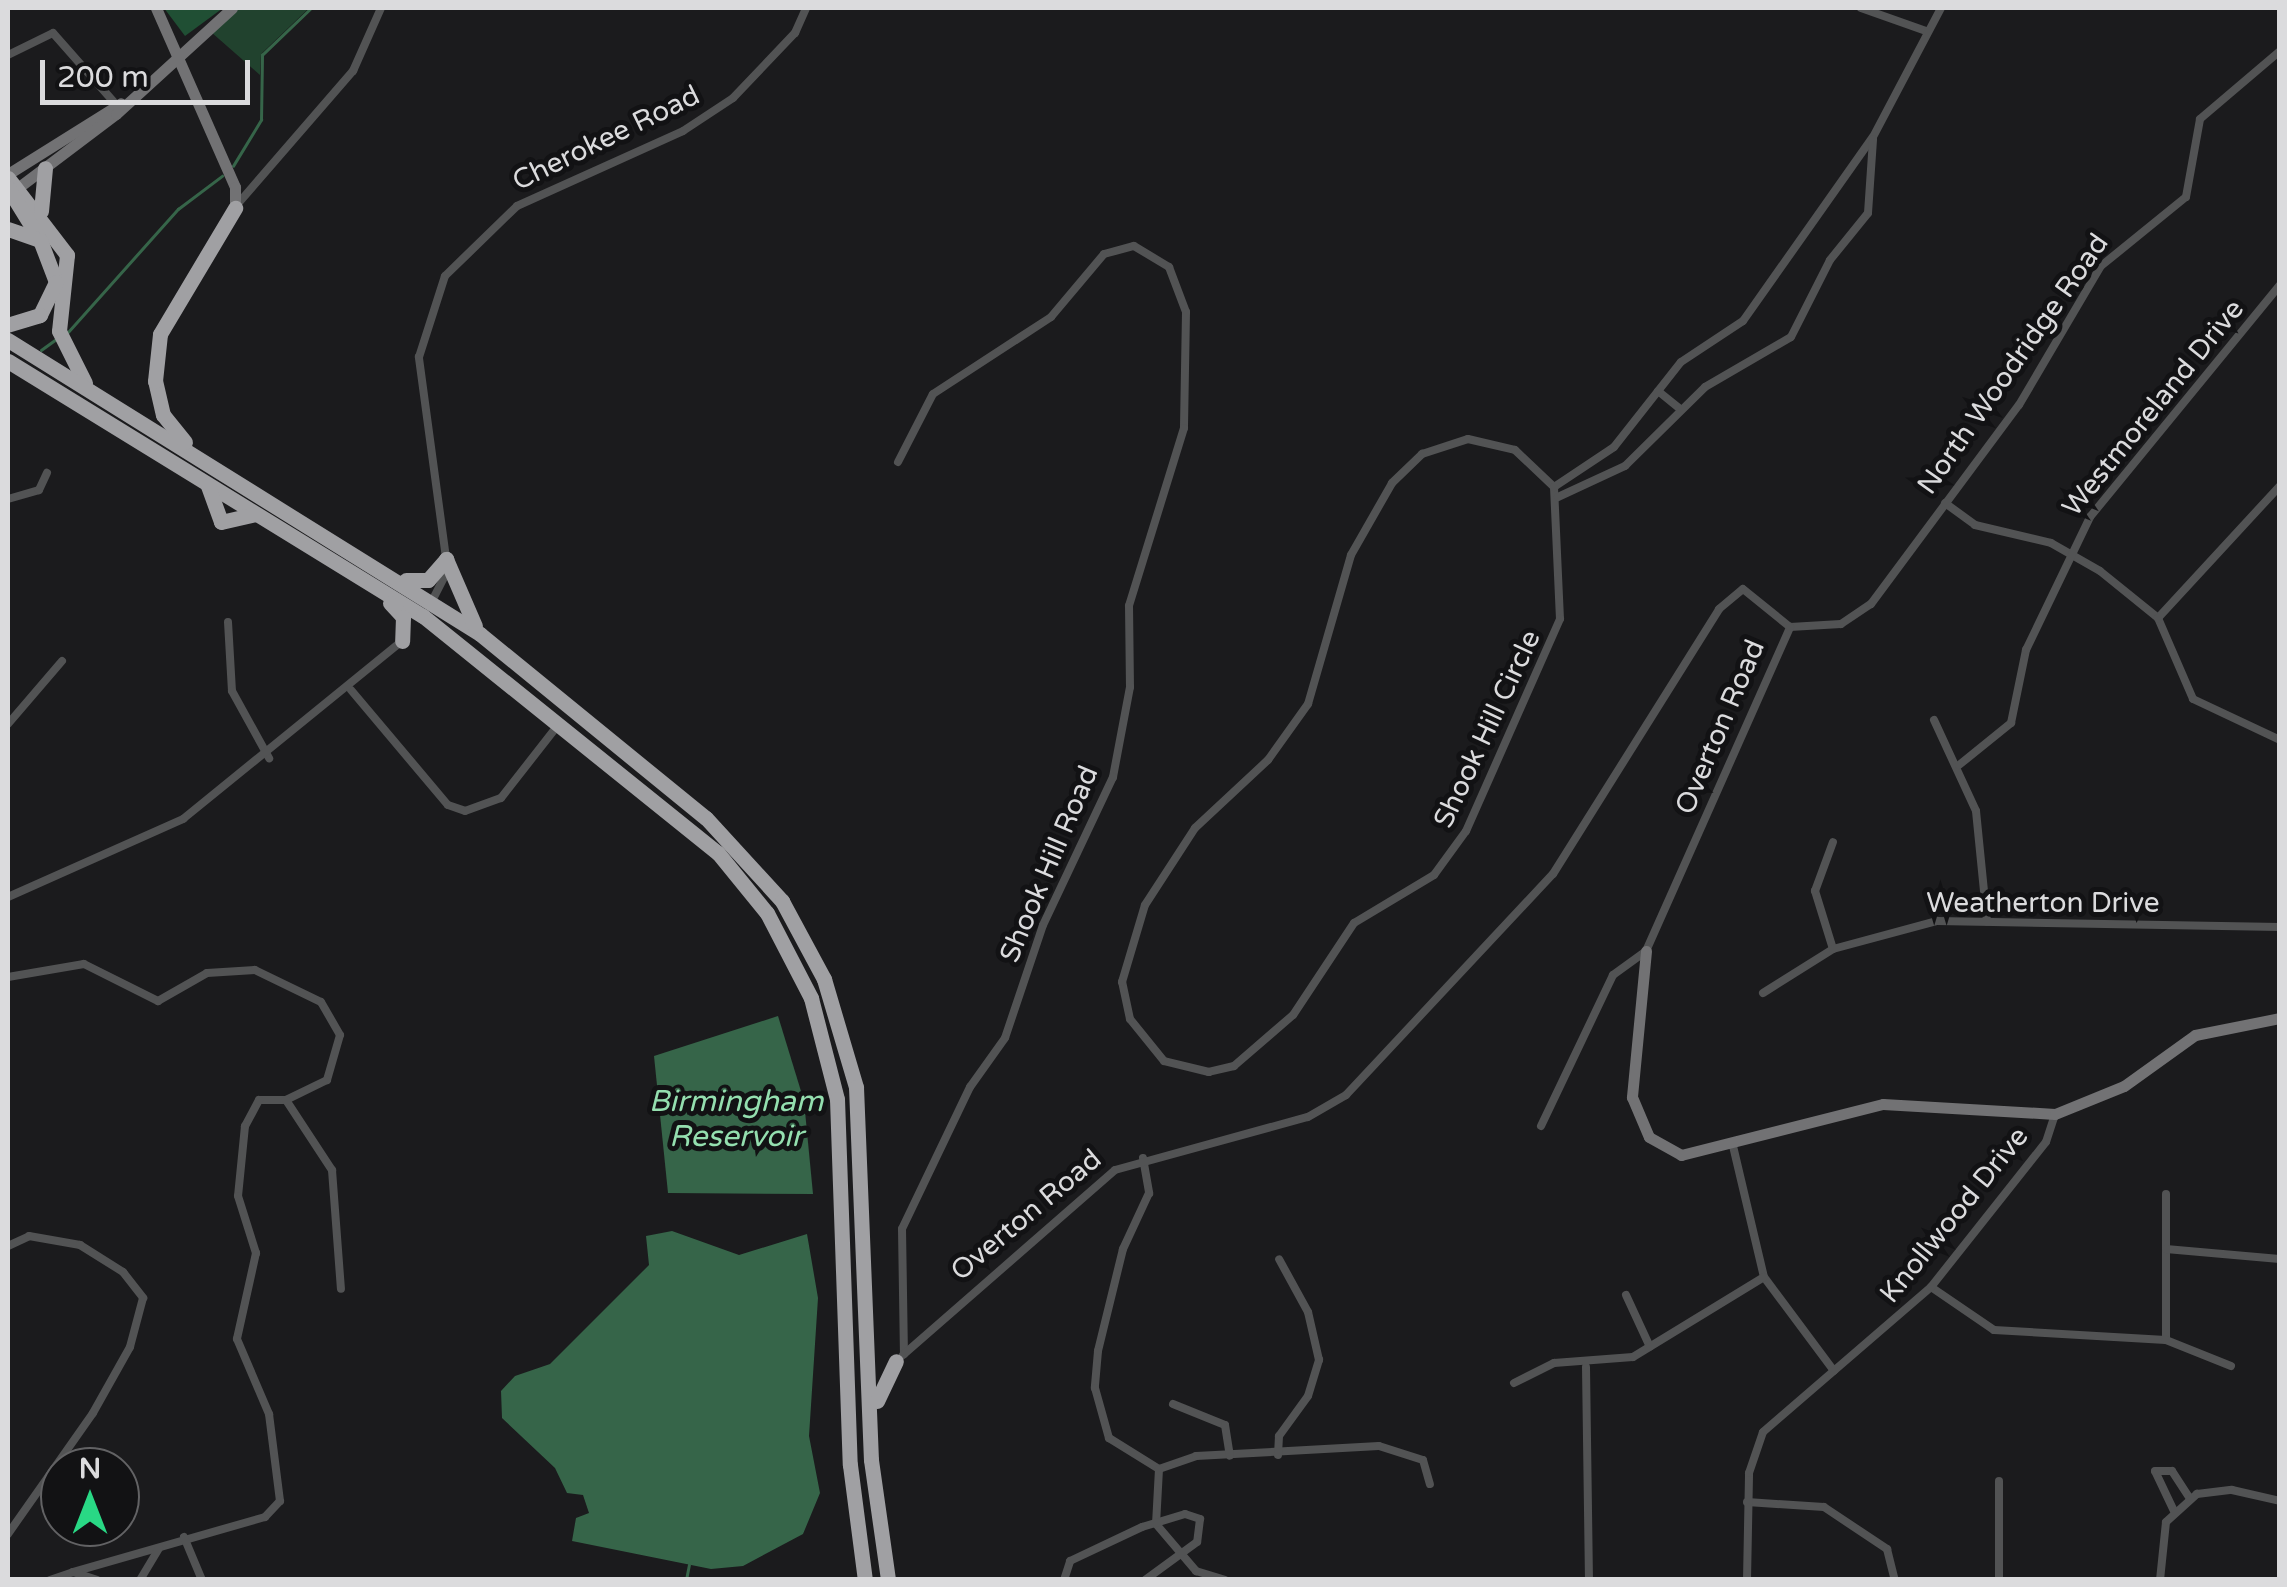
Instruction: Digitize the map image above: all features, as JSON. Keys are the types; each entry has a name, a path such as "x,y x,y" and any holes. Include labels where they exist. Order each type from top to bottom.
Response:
{"highway":[{"path":"42,214 46,168"},
{"path":"10,186 42,214 68,262 64,351 90,390"},
{"path":"8,325 40,315 53,296 53,259 10,186"},
{"path":"202,459 163,415 154,359 175,299 234,208"},
{"path":"8,229 40,240"},
{"path":"8,340 399,578 480,634 731,841 809,946 856,1087 862,1338 855,1365 868,1373 874,1495 888,1580"},
{"path":"8,364 360,577 452,638 560,721 718,853 767,913 811,998 837,1099 862,1338 886,1359 900,1358"},
{"path":"205,483 221,522 255,514"},
{"path":"282,530 412,601 432,601"},
{"path":"399,578 428,580 446,559 480,634"},
{"path":"360,577 403,617 402,642 425,631 452,638"},
{"path":"837,1099 857,1580"},
{"path":"874,1495 876,1392 900,1358"},
{"path":"850,1465 865,1580"}],"street":[{"path":"156,8 169,29 236,186 234,208"},
{"path":"234,208 353,71 381,8"},
{"name":"Cherokee Road","path":"432,601 448,581 419,357 445,276 517,206 683,131 733,98 796,33 806,8"},
{"path":"1861,8 1926,31"},
{"path":"1554,486 1614,446 1682,362 1743,321 1873,136 1940,8"},
{"path":"10,186 180,57 231,9"},
{"path":"158,74 169,29"},
{"path":"8,55 53,33 117,102"},
{"name":"North Woodridge Road","path":"1790,627 1858,616 2019,405 2101,266 2186,197 2200,118 2280,51"},
{"path":"10,186 46,168 117,102"},
{"path":"1558,497 1625,466 1680,409 1791,337 1830,260 1868,212 1873,136"},
{"name":"Shook Hill Road","path":"898,462 933,394 1051,317 1104,254 1134,246 1168,267 1186,312 1184,428 1128,606 1130,686 1113,777 1044,925 1005,1038 970,1087 902,1230 900,1358"},
{"name":"Westmoreland Drive","path":"1959,765 2011,723 2026,650 2069,553 2280,286"},
{"path":"1658,390 1680,409"},
{"name":"Shook Hill Circle","path":"1468,439 1515,450 1554,486 1558,497 1560,619 1550,655 1494,753 1452,855 1354,923 1293,1016 1234,1066 1209,1072 1164,1061 1130,1020 1122,982 1145,905 1195,828 1268,760 1308,704 1351,555 1392,483 1422,454 1468,439"},
{"path":"8,499 40,490 48,473"},
{"path":"2158,618 2280,486"},
{"path":"1946,503 1975,525 2069,553 2158,618 2194,700 2276,738 2280,728"},
{"name":"Overton Road","path":"868,1373 900,1358 1106,1176 1143,1158 1308,1117 1346,1096 1532,902 1719,609 1743,589 1790,627 1646,952 1629,1062 1637,1115 1665,1151 1733,1146 1883,1104 2054,1114 2124,1086 2195,1035 2280,1018"},
{"path":"228,622 232,691 269,758"},
{"path":"8,897 118,855 269,758 402,642"},
{"path":"8,724 62,661"},
{"path":"351,690 448,805 465,810 501,798 560,721"},
{"path":"1934,720 1959,765 1982,836 1986,922"},
{"path":"1833,842 1815,891 1833,949"},
{"name":"Weatherton Drive","path":"1764,993 1833,949 1892,928 1986,922 2280,927"},
{"path":"1541,1126 1613,975 1646,952"},
{"path":"8,977 84,964 158,1001 206,972 255,970 321,1002 337,1021 338,1060 328,1080 286,1100 253,1106 238,1196 256,1254 237,1339 269,1414 280,1501 264,1517 184,1537 50,1580"},
{"path":"286,1100 332,1170 342,1290"},
{"name":"Knollwood Drive","path":"1747,1580 1747,1502 1763,1432 1931,1287 2046,1142 2054,1114"},
{"path":"1733,1146 1764,1277 1834,1370"},
{"path":"1143,1158 1148,1193 1123,1249 1095,1388 1109,1438 1159,1469 1230,1456 1379,1446 1423,1460 1430,1484"},
{"path":"2166,1194 2166,1340"},
{"path":"8,1246 29,1236 80,1244 124,1272 143,1298 130,1347 93,1413 8,1534"},
{"path":"2166,1249 2280,1259"},
{"path":"1278,1455 1319,1360 1308,1312 1279,1259"},
{"path":"1514,1383 1554,1363 1586,1367 1650,1346 1764,1277"},
{"path":"1931,1287 1994,1330 2166,1340 2231,1366"},
{"path":"1626,1296 1650,1346"},
{"path":"1586,1367 1589,1580"},
{"path":"1173,1404 1225,1425 1230,1456"},
{"path":"1159,1469 1156,1524 1196,1571 1225,1580"},
{"path":"2174,1510 2155,1471 2172,1471 2194,1497"},
{"path":"1999,1481 1999,1580"},
{"path":"2160,1580 2161,1536 2174,1510 2194,1497 2232,1490 2280,1501"},
{"path":"1747,1502 1824,1508 1888,1549 1894,1580"},
{"path":"1064,1580 1070,1561 1185,1514 1200,1520 1202,1537 1144,1580"},
{"path":"184,1537 202,1580"},
{"path":"140,1580 159,1548"},
{"path":"72,1572 98,1580"}],"shaded area":[{"path":"164,8 223,8 185,36"},
{"path":"240,8 309,8 261,54 260,75 211,32"}],"water":[{"name":"Birmingham Reservoir","path":"778,1016 804,1101 813,1194 668,1193 654,1056"},
{"path":"672,1231 739,1255 807,1234 818,1298 809,1436 820,1493 803,1534 743,1566 711,1569 572,1541 576,1518 589,1513 583,1495 567,1493 555,1468 502,1418 501,1391 515,1376 550,1364 649,1265 646,1236"}],"waterway":[{"path":"233,166 261,120 262,55 311,8"},
{"path":"68,332 178,209 222,176"},
{"path":"41,350 55,340"},
{"path":"686,1580 689,1565"}]}
